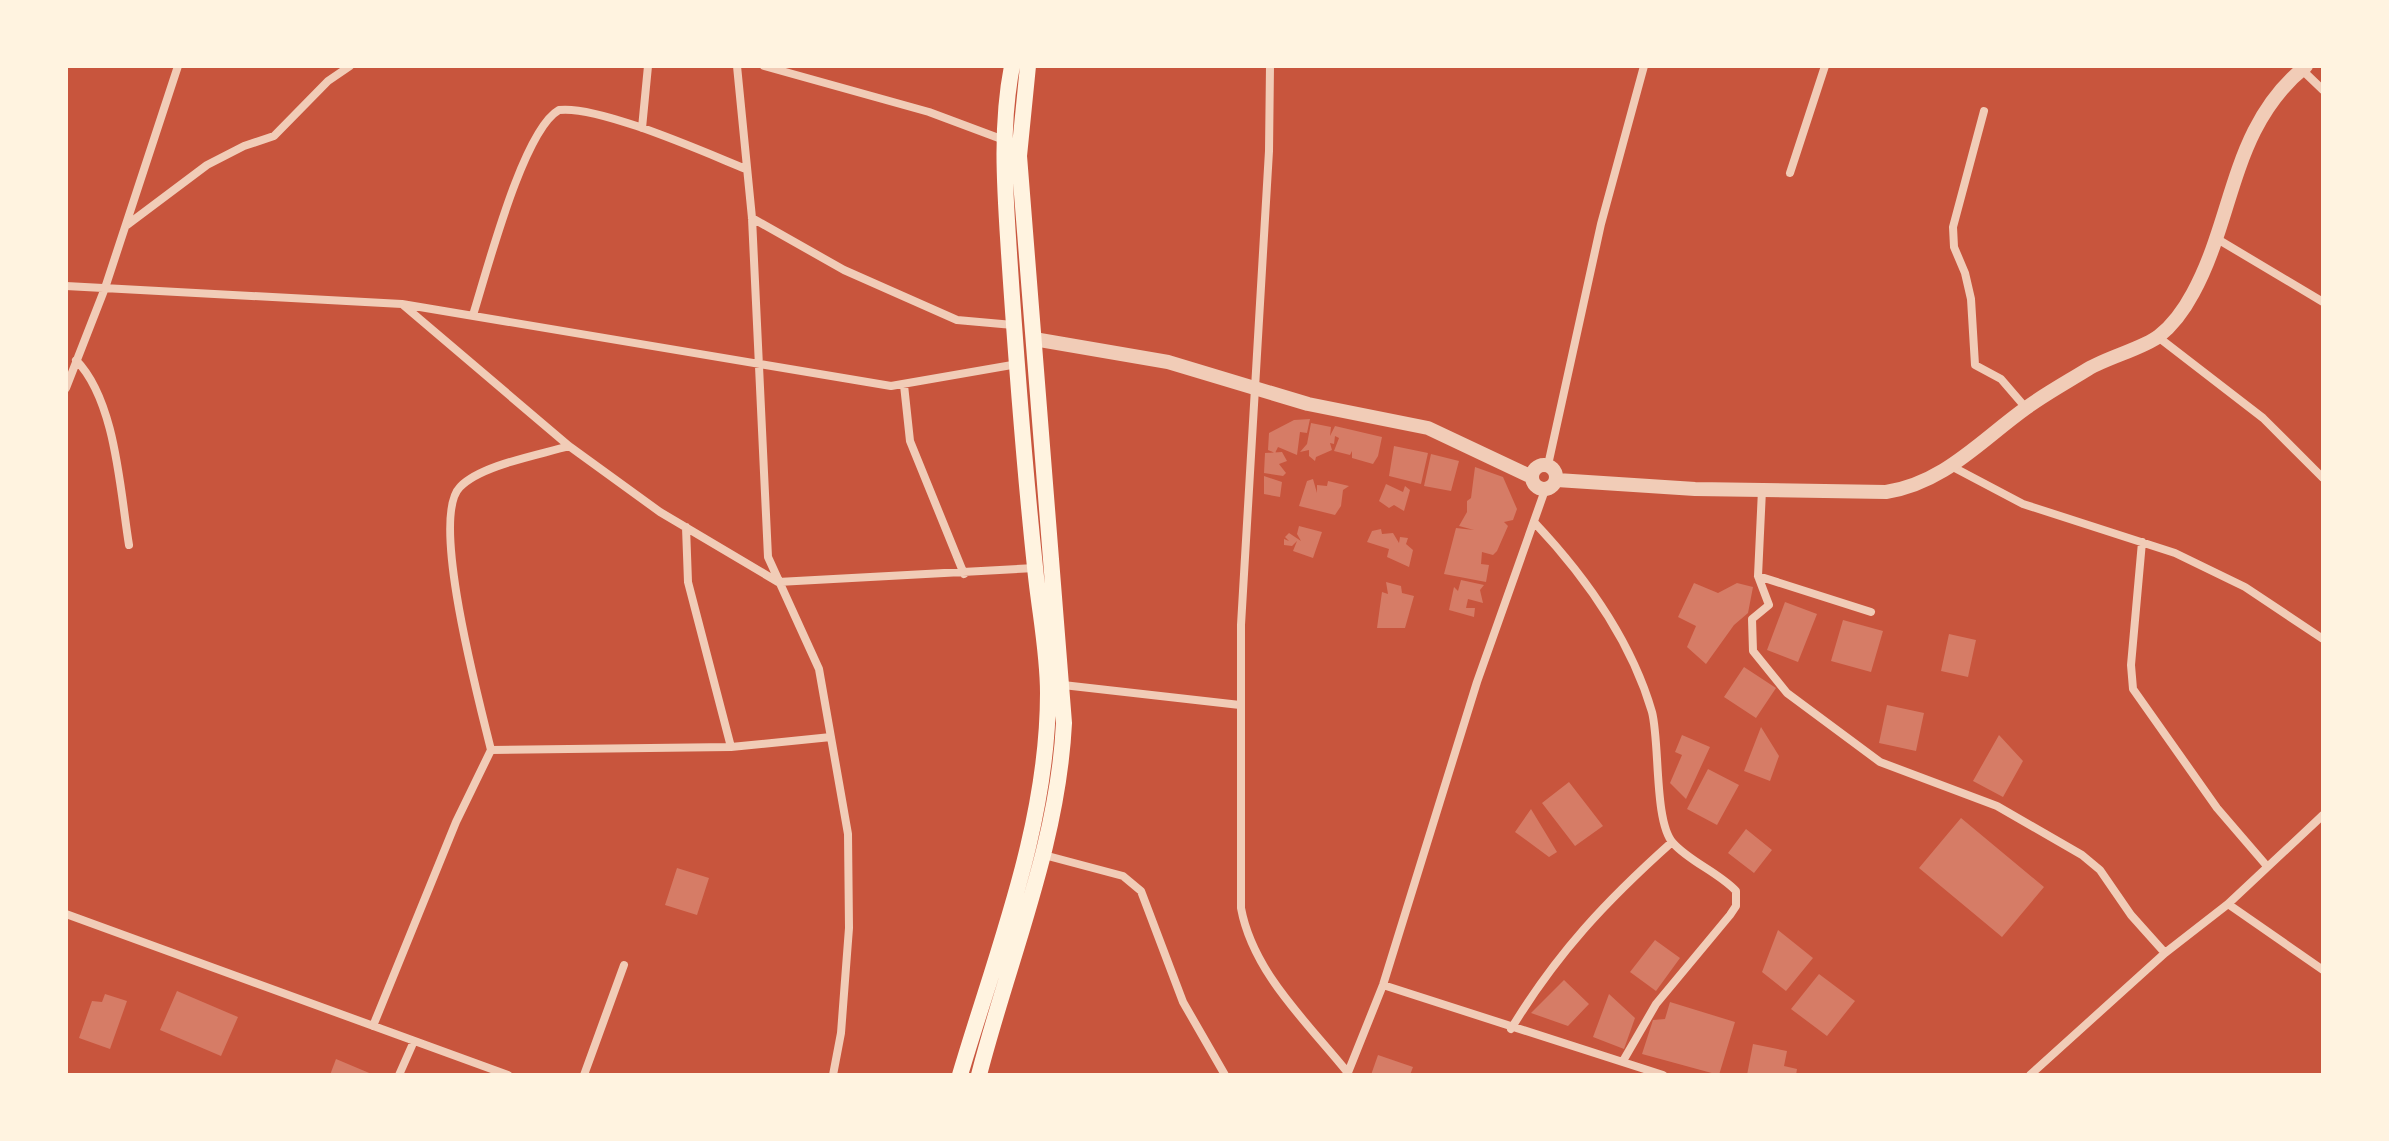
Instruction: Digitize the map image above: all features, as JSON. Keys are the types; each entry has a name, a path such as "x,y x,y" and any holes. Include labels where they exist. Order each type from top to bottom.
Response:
{"main road":[{"path":"960,1075 1025,860 1043,782 1048,690 1013,325 1005,140 1012,66"},
{"path":"979,1075 1044,855 1062,755 1063,685 1019,156 1028,66"}],"street":[{"path":"66,388 105,288 178,66"},
{"path":"126,226 207,165 244,146 274,136 328,81 350,66"},
{"path":"642,128 648,66"},
{"path":"737,66 752,218 768,557 798,617 819,669 848,834 850,878 844,1003 833,1075"},
{"path":"764,66 929,112 1005,140"},
{"path":"1270,66 1269,151 1245,518 1238,813 1244,925 1253,949 1272,980 1348,1074 1383,985 1477,682 1545,490 1557,480 1695,489 1886,492 1922,484 1951,466 2026,408 2110,357 2158,337 2181,313 2193,294 2244,151 2280,91 2302,67 2323,90"},
{"path":"1548,465 1601,224 1644,66"},
{"path":"1790,173 1825,66"},
{"path":"473,315 519,174 548,118 559,110 573,110 642,128 746,169"},
{"path":"1984,111 1956,211 1954,247 1969,288 1975,365 2001,379 2026,408"},
{"path":"752,218 844,270 957,320 1013,325"},
{"path":"2214,237 2323,302"},
{"path":"66,286 402,304 904,385 1018,364"},
{"path":"402,304 569,446 686,527 778,582 1035,568"},
{"path":"2158,337 2263,418 2323,478"},
{"path":"1034,339 1168,362 1316,406 1428,428 1532,477"},
{"path":"76,360 96,388 104,412 129,545"},
{"path":"904,385 910,441 964,574"},
{"path":"373,1026 456,822 491,750 448,548 451,503 464,483 485,472 569,446"},
{"path":"1545,490 1533,483 1532,477 1539,466 1548,465"},
{"path":"1548,465 1557,474 1557,480"},
{"path":"1951,466 2023,504 2142,542 2245,587 2323,639"},
{"path":"1762,490 1758,576 1769,605 1752,619 1751,643 1759,662 1787,693 1880,762 1997,806 2082,855 2100,870 2131,915 2165,953"},
{"path":"1534,522 1589,586 1635,670 1652,714 1660,798 1672,842 1736,891 1736,906 1656,1004 1623,1061"},
{"path":"686,527 688,582 731,747"},
{"path":"2142,542 2131,665 2133,689 2211,800 2266,865"},
{"path":"1758,576 1871,612"},
{"path":"1063,685 1240,705"},
{"path":"491,750 731,747 831,737"},
{"path":"2030,1075 2165,953 2228,904 2266,865 2323,815"},
{"path":"1511,1029 1567,945 1603,905 1672,842"},
{"path":"1044,855 1123,876 1141,891 1183,1002 1225,1075"},
{"path":"2228,904 2323,970"},
{"path":"66,914 508,1075"},
{"path":"584,1075 624,965"},
{"path":"1383,985 1511,1029 1663,1075"},
{"path":"399,1075 414,1041"}],"building":[{"path":"1310,419 1307,433 1300,432 1297,455 1278,447 1275,453 1268,450 1269,433 1294,420"},
{"path":"1311,423 1331,427 1330,436 1335,426 1382,437 1378,456 1373,464 1352,458 1352,451 1350,455 1334,451 1339,438 1335,436 1334,444 1330,443 1332,450 1316,457 1315,461 1309,456 1309,450 1300,452 1307,444"},
{"path":"1394,446 1428,453 1421,484 1389,476"},
{"path":"1282,452 1287,461 1279,464 1286,473 1283,476 1264,473 1265,453"},
{"path":"1431,454 1459,461 1451,491 1424,486"},
{"path":"1475,467 1503,477 1517,509 1513,520 1504,522 1508,526 1497,551 1493,555 1482,552 1481,564 1489,565 1486,582 1444,574 1456,528 1474,530 1459,526 1467,512 1467,501 1471,498"},
{"path":"1264,476 1282,482 1280,497 1264,494"},
{"path":"1313,479 1317,493 1317,485 1327,486 1328,481 1349,486 1343,490 1341,506 1335,515 1299,506 1307,481"},
{"path":"1386,484 1403,492 1405,486 1410,490 1404,511 1394,505 1389,508 1379,501"},
{"path":"1299,526 1322,532 1313,558 1293,551 1297,541 1292,546 1284,545 1284,539 1289,541 1285,537 1289,533 1301,541 1297,534"},
{"path":"1381,529 1382,534 1393,533 1399,543 1400,537 1408,538 1406,544 1413,550 1409,567 1387,557 1389,549 1367,542 1372,531"},
{"path":"1461,580 1484,585 1480,590 1483,603 1468,599 1466,608 1475,608 1474,617 1449,610 1454,587 1458,591"},
{"path":"1386,582 1401,586 1402,593 1414,596 1405,628 1377,628 1382,592 1388,594"},
{"path":"1694,583 1718,593 1737,583 1753,587 1748,613 1734,625 1706,664 1687,647 1696,626 1678,617"},
{"path":"1785,602 1817,614 1798,662 1767,650"},
{"path":"1843,620 1883,631 1871,672 1831,661"},
{"path":"1949,634 1976,640 1968,677 1941,671"},
{"path":"1744,667 1776,688 1756,718 1724,697"},
{"path":"1887,705 1924,713 1916,751 1879,743"},
{"path":"1761,727 1779,756 1770,781 1744,771"},
{"path":"1682,735 1710,747 1686,799 1670,783 1682,755 1675,752"},
{"path":"1999,735 2023,761 2003,797 1973,781"},
{"path":"1708,769 1739,785 1717,825 1687,809"},
{"path":"1569,782 1603,826 1575,846 1542,803"},
{"path":"1531,809 1557,852 1549,857 1515,832"},
{"path":"1961,818 2044,887 2002,937 1919,868"},
{"path":"1746,829 1772,850 1754,873 1728,853"},
{"path":"677,868 709,878 697,915 665,905"},
{"path":"1778,930 1813,958 1786,991 1762,972"},
{"path":"1655,940 1680,958 1656,991 1630,972"},
{"path":"1819,974 1855,1001 1827,1036 1791,1009"},
{"path":"1564,980 1589,1004 1568,1026 1531,1013"},
{"path":"177,991 238,1017 221,1056 160,1030"},
{"path":"105,994 127,1001 110,1049 79,1038 92,1001 102,1002"},
{"path":"1609,994 1635,1018 1624,1049 1593,1037"},
{"path":"1670,1002 1735,1022 1719,1075 1642,1054 1653,1020 1665,1019"},
{"path":"1753,1044 1787,1051 1784,1066 1797,1069 1796,1075 1747,1075"},
{"path":"1378,1055 1413,1067 1410,1075 1371,1075"},
{"path":"336,1059 374,1075 330,1075"}]}
